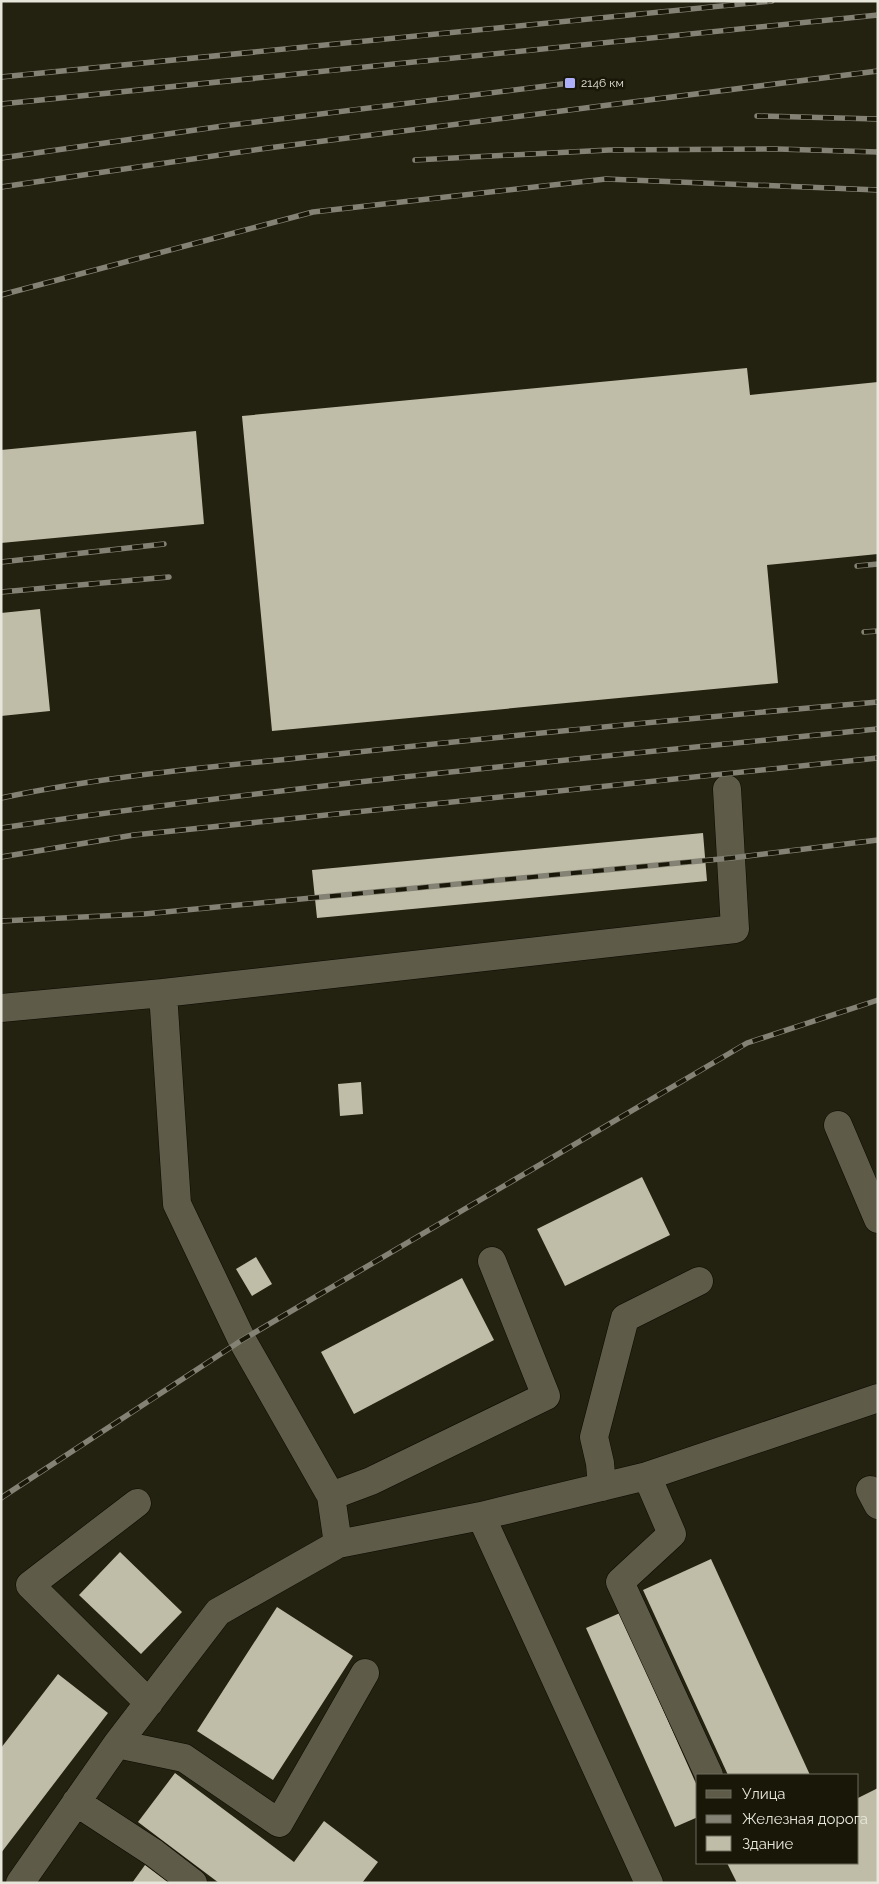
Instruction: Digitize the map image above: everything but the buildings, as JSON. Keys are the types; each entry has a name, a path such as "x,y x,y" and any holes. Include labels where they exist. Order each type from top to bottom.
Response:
{"lane":[{"path":"1,1008 163,993 735,929 727,789"},
{"path":"163,993 177,1204 242,1340 331,1496 338,1544"},
{"path":"838,1125 878,1219"},
{"path":"331,1496 371,1481 546,1396 492,1261"},
{"path":"602,1487 600,1463 594,1437 625,1318 699,1281"},
{"path":"20,1883 117,1744 218,1612 338,1544 481,1516 647,1476 878,1398"},
{"path":"647,1476 672,1534 620,1582 709,1774"},
{"path":"138,1503 30,1585 149,1703"},
{"path":"481,1516 648,1883"},
{"path":"117,1744 184,1758 279,1823 366,1673"},
{"path":"76,1802 154,1853 193,1883"}],"railway":[{"path":"1,77 772,1"},
{"path":"1,104 878,15"},
{"path":"1,187 268,148 878,71"},
{"path":"1,158 223,126 570,83"},
{"path":"757,116 878,119"},
{"path":"415,160 609,150 777,149 878,152"},
{"path":"1,295 313,212 606,179 878,190"},
{"path":"1,562 164,544"},
{"path":"857,566 878,564"},
{"path":"1,592 169,577"},
{"path":"864,632 878,631"},
{"path":"1,798 130,776 217,766 613,726 878,702"},
{"path":"1,828 329,785 878,729"},
{"path":"1,857 134,835 878,758"},
{"path":"1,921 144,914 731,858 878,840"},
{"path":"1,1498 242,1340 747,1043 878,1000"}],"place":[{"name":"2146 км","path":"570,83"}]}
